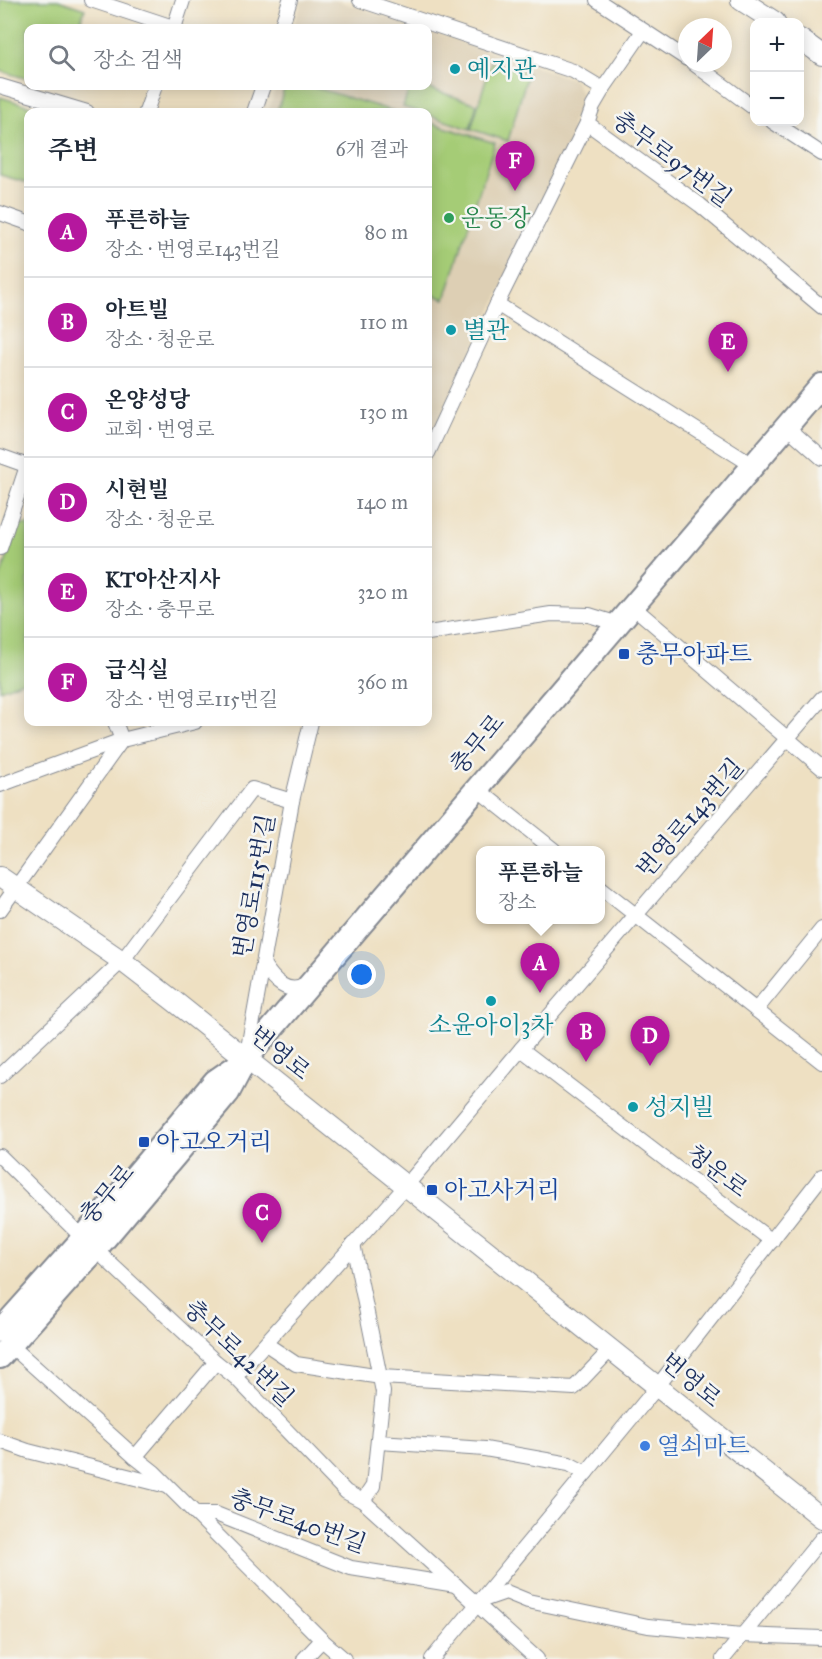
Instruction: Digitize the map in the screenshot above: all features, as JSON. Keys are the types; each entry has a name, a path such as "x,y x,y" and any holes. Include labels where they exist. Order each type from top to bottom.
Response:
{"main road":[{"name":"충무로","path":"2,1342 89,1244 215,1082 246,1059 615,623 822,385"}],"street":[{"path":"91,0 162,24"},
{"path":"175,24 183,0"},
{"path":"282,24 290,0"},
{"name":"충무로97번길","path":"360,0 573,71 603,89 586,123 700,205 822,307"},
{"path":"597,0 678,53"},
{"path":"741,0 769,18"},
{"path":"603,89 644,31"},
{"path":"804,42 822,55"},
{"path":"705,72 750,105"},
{"path":"0,86 74,108"},
{"path":"147,108 154,90"},
{"path":"255,108 262,90"},
{"path":"432,444 497,304 586,123"},
{"path":"779,126 822,154"},
{"path":"0,213 24,222"},
{"path":"497,304 752,465"},
{"path":"786,426 822,458"},
{"path":"0,456 24,470"},
{"path":"0,548 24,480"},
{"path":"631,605 822,768"},
{"path":"432,632 550,614 589,615 615,623"},
{"name":"번영로143번길","path":"406,1186 822,698"},
{"path":"117,726 122,740"},
{"path":"0,785 122,740 179,726"},
{"name":"번영로115번길","path":"246,1059 292,801 310,726"},
{"path":"0,910 122,740"},
{"path":"476,788 549,846"},
{"path":"0,1076 122,960 252,789 292,801"},
{"name":"번영로","path":"0,877 122,960 822,1518"},
{"path":"605,891 822,1062"},
{"path":"756,1010 822,929"},
{"path":"263,964 272,978 284,988 300,989 314,979"},
{"name":"청운로","path":"521,1049 772,1241"},
{"name":"충무로42번길","path":"0,1156 89,1244 235,1377 346,1492 363,1502 479,1603 537,1659"},
{"path":"432,1659 657,1387 822,1176"},
{"path":"235,1377 406,1186"},
{"path":"353,1244 383,1392 373,1486 363,1502"},
{"name":"충무로40번길","path":"2,1342 154,1472 322,1640 344,1659"},
{"path":"266,1344 296,1364 381,1377 574,1388 611,1349"},
{"path":"135,1457 216,1362"},
{"path":"0,1441 28,1452 169,1487"},
{"path":"379,1442 485,1449 569,1464 586,1473"},
{"name":"충무로40번길","path":"196,1514 216,1514 351,1568 456,1585"},
{"path":"723,1659 822,1538"},
{"path":"479,1603 506,1592 528,1601 648,1626 742,1635 822,1638"},
{"path":"304,1659 322,1640"}],"shaded area":[{"path":"302,0 335,0 408,24 294,24"},
{"path":"432,32 575,80 583,99 571,125 574,138 432,434 432,108 269,108 275,90 432,90"}],"green space":[{"path":"0,0 58,0 85,9 79,24 24,24 24,78 0,71"},
{"path":"491,62 528,73 508,141 471,129"},
{"path":"284,90 323,90 383,108 278,108"},
{"path":"409,90 432,90 477,104 470,129 432,116 432,108 403,107"},
{"path":"0,97 37,108 24,108 24,182 0,175"},
{"name":"운동장","path":"432,123 495,143 445,299 432,294"},
{"path":"24,525 24,681 0,690 0,578 18,526"}],"place":[{"name":"예지관","path":"455,69"},
{"name":"급식실","path":"515,191"},
{"name":"운동장","path":"449,218"},
{"name":"별관","path":"451,330"},
{"name":"KT아산지사","path":"728,372"},
{"name":"충무아파트","path":"624,654"},
{"name":"푸른하늘","path":"540,993"},
{"name":"소윤아이3차","path":"491,1001"},
{"name":"아트빌","path":"586,1062"},
{"name":"시현빌","path":"650,1066"},
{"name":"성지빌","path":"633,1107"},
{"name":"아고오거리","path":"144,1142"},
{"name":"아고사거리","path":"432,1190"},
{"name":"온양성당","path":"262,1243"},
{"name":"열쇠마트","path":"645,1446"}]}
